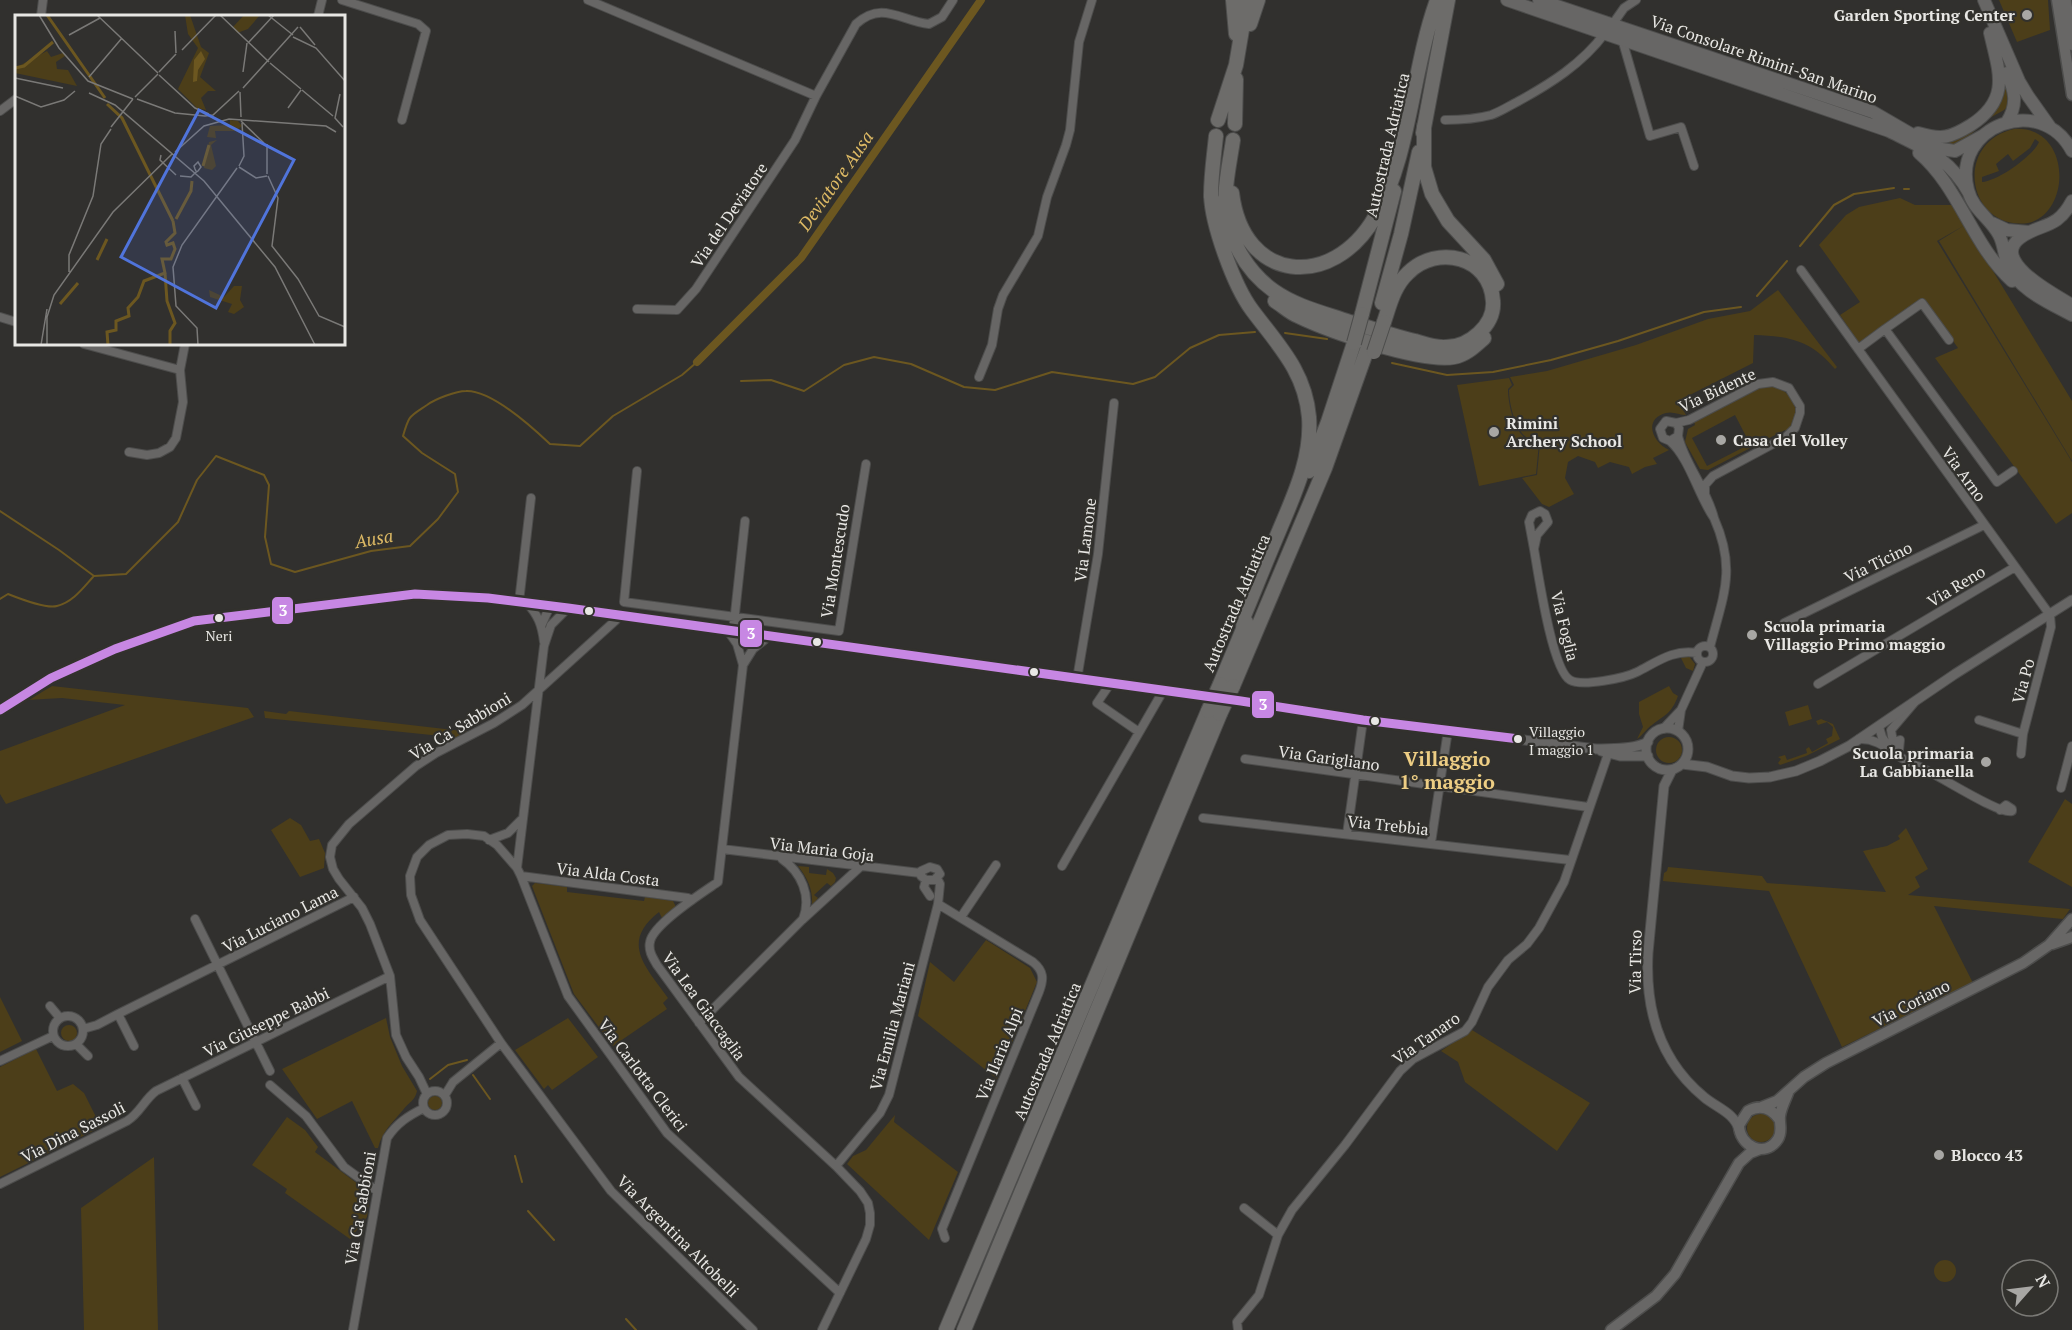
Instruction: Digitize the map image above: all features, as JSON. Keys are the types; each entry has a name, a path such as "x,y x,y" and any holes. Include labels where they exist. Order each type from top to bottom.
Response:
{"highway":[{"path":"1233,0 1237,63 1235,124"},
{"path":"1237,63 1247,0"},
{"path":"1218,120 1258,0"},
{"path":"1229,170 1233,207 1238,221 1248,241 1267,259 1284,266 1298,267 1331,260 1346,250 1373,220 1385,197 1398,158 1425,33 1442,1"},
{"name":"Autostrada Adriatica","path":"946,1330 1214,713 1325,468 1339,450 1380,322 1401,234 1424,126 1442,1"},
{"name":"Autostrada Adriatica","path":"1227,685 1244,629 1324,433 1354,343 1387,223 1442,1"},
{"path":"1211,197 1233,249 1251,279 1269,296 1297,316 1420,356 1455,357 1469,351 1484,338 1494,325 1499,297 1496,281 1484,260 1448,220 1432,194 1424,167 1424,126"},
{"path":"1216,136 1211,197 1226,256 1238,287 1251,309 1282,346 1295,367 1305,391 1309,418 1308,444 1302,474 1244,616 1244,629"},
{"path":"1233,140 1225,213 1237,248 1246,264 1272,290 1286,299 1393,336 1448,348 1469,341 1486,326 1494,302 1490,288 1475,267 1458,257 1439,256 1422,262 1407,273 1394,292 1380,322"},
{"name":"Autostrada Adriatica","path":"964,1330 1214,713"}],"main road":[{"name":"Via Consolare Rimini-San Marino","path":"1507,0 1609,29 1873,112 1935,148 1954,151 1984,135"},
{"name":"Via Consolare Rimini-San Marino","path":"1539,0 1609,29 1622,39 1889,131 1923,148 1950,166 1977,210 2000,236 2012,273 2043,299"},
{"path":"1975,0 2015,93 2014,109 2007,122"},
{"path":"1984,0 2019,81 2050,128 2064,140 2072,151"},
{"path":"2057,0 2072,95"},
{"path":"2066,0 2072,45"},
{"name":"Via Consolare Rimini-San Marino","path":"1908,131 1938,138 1952,136 1988,112 1999,88 1999,75 1990,33"},
{"path":"1969,194 1966,182 1968,160 1984,135 2007,122 2027,120 2050,128"},
{"name":"Via Consolare Rimini-San Marino","path":"1889,131 1921,154 1939,172 1996,264 2025,290 2043,299"},
{"path":"2057,220 2072,201"},
{"path":"1984,217 2005,229 2022,232 2043,228 2072,210"},
{"path":"2033,231 2016,242 2012,253 2014,260 2031,279 2072,304"},
{"path":"2043,299 2072,315"},
{"name":"Via Coriano","path":"1762,1107 1777,1101 1804,1077 1826,1063 2023,963 2049,945 2072,918"},
{"name":"Via Coriano","path":"2049,945 2072,937"},
{"path":"1611,1330 1656,1296 1675,1274 1739,1163 1750,1153 1767,1148 1777,1141 1781,1130 1779,1119 1790,1090"},
{"path":"1739,1163 1741,1119 1748,1111 1762,1107 1769,1109 1779,1119"},
{"path":"1741,1134 1753,1148 1760,1149"}],"street":[{"path":"41,15 43,0"},
{"path":"318,15 322,0"},
{"path":"342,0 418,24 426,31 402,120"},
{"path":"588,0 816,96"},
{"name":"Via del Deviatore","path":"637,309 677,310 696,289 795,140 816,96 856,24 863,17 878,11 929,24 942,17 953,0"},
{"path":"979,377 992,345 998,309 1003,295 1038,236 1047,197 1066,145 1070,130 1079,42 1092,0"},
{"path":"1445,120 1465,120 1494,114 1567,72 1597,44 1624,8 1636,0"},
{"path":"1622,39 1650,136 1681,127 1694,166"},
{"path":"0,111 15,100"},
{"name":"Via Arno","path":"1801,270 2050,615"},
{"path":"1858,349 1922,303 1949,340"},
{"path":"0,317 15,322"},
{"name":"Via Arno","path":"1885,329 1998,482 2013,471"},
{"path":"88,345 180,370"},
{"path":"129,452 147,455 159,453 170,447 176,438 183,402 180,370 185,345"},
{"name":"Via Bidente","path":"1678,731 1681,710 1703,662 1708,662 1712,658 1710,647 1724,595 1727,556 1723,538 1714,518 1678,449 1661,436 1660,429 1666,421 1676,423 1689,420 1758,384 1779,383 1789,388 1796,397 1800,413 1791,434 1713,476 1705,485 1705,493"},
{"name":"Via Lamone","path":"1077,679 1098,555 1114,403"},
{"name":"Via Bidente","path":"1676,423 1682,448 1705,493 1714,518"},
{"name":"Via Bidente","path":"1670,441 1678,436"},
{"name":"Via Montescudo","path":"637,471 624,602 839,631 866,464"},
{"path":"523,603 531,498"},
{"path":"731,631 735,617 745,521"},
{"name":"Via Ticino","path":"1784,623 1984,525"},
{"name":"Via Foglia","path":"1534,549 1550,631 1560,668 1569,680 1585,683 1629,675 1677,652 1697,653"},
{"name":"Via Reno","path":"1818,684 2015,567"},
{"path":"0,710 62,673 115,649 194,621 415,594 488,598 568,608 1363,720 1596,749 1639,747 1648,742"},
{"path":"1682,764 1707,767 1732,776 1749,778 1770,777 1796,771 1820,761 1880,726 2072,600"},
{"path":"523,603 537,615 544,646"},
{"path":"550,606 553,623"},
{"path":"541,626 550,606"},
{"path":"517,868 544,646 553,623 568,608"},
{"path":"2050,615 2072,608"},
{"name":"Via Po","path":"2021,754 2051,627 2050,615"},
{"name":"Via Ca' Sabbioni","path":"427,1095 419,1077 405,1057 396,1035 390,976 370,924 354,897 339,879 330,857 332,845 341,832 417,766 522,705 618,616"},
{"name":"Via Lea Giaccaglia","path":"731,631 738,644 743,665 718,882 657,929 651,936 649,945 651,955 657,965 739,1077 836,1166 868,1203 870,1225 866,1239 822,1330"},
{"path":"740,651 749,634"},
{"name":"Via Lea Giaccaglia","path":"749,634 749,654"},
{"name":"Via Lea Giaccaglia","path":"743,665 757,645 768,637"},
{"path":"1703,662 1698,659 1697,653 1702,646 1710,647"},
{"path":"1110,684 1097,703 1139,732"},
{"path":"1062,866 1163,691"},
{"path":"1891,745 1892,728 1917,700"},
{"name":"Via Bidente","path":"1663,729 1681,710"},
{"path":"1347,834 1363,720"},
{"path":"1979,720 2024,734"},
{"path":"1880,726 1891,745 1906,760 1917,764"},
{"path":"1663,729 1678,731 1686,739 1688,750 1682,764 1672,770 1658,768 1648,756 1648,742 1651,736 1663,729"},
{"path":"1431,843 1448,730"},
{"path":"1858,739 1891,745 1917,764 2000,810"},
{"path":"2061,788 2072,746"},
{"path":"1596,749 1608,754 1648,756"},
{"path":"1688,750 1707,767"},
{"name":"Via Tanaro","path":"1238,1330 1237,1322 1259,1295 1278,1234 1292,1210 1345,1145 1400,1071 1413,1059 1465,1031 1472,1022 1493,979 1508,960 1527,944 1539,928 1564,882 1608,754"},
{"name":"Via Garigliano","path":"1245,759 1588,807"},
{"name":"Via Tirso","path":"1658,768 1664,786"},
{"name":"Via Tirso","path":"1672,770 1664,786 1647,953 1646,976 1651,1016 1667,1053 1679,1071 1698,1092 1737,1122 1741,1134"},
{"name":"Via Trebbia","path":"1203,818 1570,860"},
{"path":"489,840 508,833 522,819"},
{"name":"Via Argentina Altobelli","path":"489,840 484,836 448,835 429,844 417,857 410,876 411,895 420,920 501,1043 611,1191 753,1330"},
{"path":"489,840 497,844 517,868"},
{"name":"Via Maria Goja","path":"722,849 920,873 923,869 934,867 940,874 937,878"},
{"path":"778,857 791,866 804,886 807,903 802,920"},
{"path":"961,917 996,865"},
{"path":"699,1023 802,920 860,867"},
{"name":"Via Carlotta Clerici","path":"517,868 568,996 667,1133 840,1293"},
{"path":"920,873 926,880 937,878"},
{"name":"Via Alda Costa","path":"521,876 692,900"},
{"name":"Via Emilia Mariani","path":"836,1166 880,1113 889,1095 938,904 940,884 937,878"},
{"path":"926,880 924,887 930,896"},
{"name":"Via Luciano Lama","path":"83,1029 97,1025 354,897"},
{"name":"Via Ilaria Alpi","path":"938,904 1033,962 1042,971 1043,983 942,1229 945,1238"},
{"name":"Via Luciano Lama","path":"195,919 270,1071"},
{"name":"Via Giuseppe Babbi","path":"182,1078 390,976"},
{"path":"50,1006 60,1018"},
{"path":"118,1014 134,1046"},
{"path":"71,1016 77,1019 83,1029 82,1038 76,1044 65,1047 60,1045 53,1036 55,1023 60,1018 71,1016"},
{"path":"0,1061 53,1036"},
{"path":"445,1095 453,1082 501,1043"},
{"path":"76,1044 88,1056"},
{"path":"182,1078 196,1106"},
{"name":"Via Dina Sassoli","path":"0,1184 127,1121 141,1109 148,1096 182,1078"},
{"path":"270,1085 306,1116 344,1167 377,1191"},
{"path":"434,1091 445,1095 448,1103 442,1114 434,1116 424,1108 423,1101 427,1095 434,1091"},
{"name":"Via Ca' Sabbioni","path":"353,1330 387,1138 407,1116 424,1108"},
{"path":"1724,1110 1748,1111"},
{"path":"1244,1208 1278,1234"}],"shaded area":[{"name":"Garden Sporting Center","path":"1999,0 2048,0 2050,30 2017,42"},
{"path":"2003,77 2011,94 2009,105 1988,119 1962,142 1953,145 1941,143 1940,141 2001,102 2004,94"},
{"path":"2014,129 2033,132 2047,141 2056,155 2059,171 2058,188 2053,204 2042,216 2028,223 2008,222 1992,214 1981,200 1975,184 1975,167 1982,151 1994,137","holes":["2035,139 2039,142 2030,154 2014,167 1989,181 1982,182 1982,177 1999,171 1996,164 2008,154 2013,161 2030,148"]},
{"path":"1900,198 1915,205 1953,205 1965,225 1937,241 2072,462 2072,513 2056,524 1935,358 1958,348 1923,298 1859,343 1840,315 1860,302 1819,245 1846,215 1859,207"},
{"path":"1965,225 2072,401 2072,461 1939,241"},
{"path":"1778,290 1837,367 1835,369 1817,352 1799,342 1754,335 1753,363 1678,401 1686,415 1669,413 1654,420 1652,431 1658,442 1669,450 1653,458 1657,464 1632,474 1629,467 1610,462 1598,468 1595,462 1578,456 1568,462 1565,478 1574,494 1549,507 1542,504 1522,478 1537,475 1540,443 1526,437 1516,422 1509,395 1509,390 1514,385 1510,377 1547,371 1636,345 1708,319 1750,311"},
{"name":"Rimini Archery School","path":"1509,378 1512,385 1508,389 1509,400 1516,425 1522,435 1539,443 1536,474 1479,486 1457,385"},
{"path":"1762,387 1779,388 1791,398 1795,411 1792,425 1786,432 1785,430 1708,470 1700,469 1685,442 1688,429 1695,425 1694,422","holes":["1735,415 1750,444 1707,466 1692,438"]},
{"path":"1688,655 1695,664 1693,671 1686,668 1680,656"},
{"path":"52,686 248,708 254,717 6,804 0,794 0,751 125,705 62,698 27,700"},
{"path":"1669,686 1678,696 1673,707 1637,739 1643,727 1639,714 1639,702"},
{"path":"1808,705 1812,719 1789,726 1785,712"},
{"path":"264,711 286,714 289,711 471,732 461,738 265,718"},
{"path":"1821,719 1833,724 1840,739 1806,756 1780,765 1778,763 1781,759 1778,757 1785,755 1787,760 1807,753 1806,749 1809,747 1812,752 1828,743 1826,739 1832,736 1833,727 1827,722 1818,725 1816,721"},
{"path":"1669,737 1679,740 1682,750 1679,760 1669,763 1659,760 1656,750 1659,740"},
{"path":"2065,799 2072,804 2072,887 2028,862"},
{"path":"290,818 301,825 310,841 319,839 325,853 324,868 300,877 271,830"},
{"path":"1906,828 1928,869 1915,877 1920,887 1908,895 2070,909 2063,919 1934,906 1973,983 1842,1047 1769,891 1663,881 1668,867 1762,876 1767,883 1886,892 1863,851 1887,846 1900,839 1898,836"},
{"path":"798,866 809,867 809,873 826,875 827,869 836,878 831,886 827,883 814,895 818,898 812,906 809,884"},
{"path":"535,883 567,887 567,892 644,901 645,897 673,901 676,907 662,918 659,912 647,923 641,934 639,945 645,966 668,998 663,1003 667,1009 613,1046 574,994 532,886"},
{"path":"986,940 1030,968 1037,982 997,1079 918,1016 930,962 954,982"},
{"path":"0,997 22,1041 0,1052"},
{"path":"386,1018 390,1037 402,1066 417,1091 413,1099 385,1131 378,1148 375,1148 352,1101 317,1119 282,1069"},
{"path":"568,1018 598,1057 552,1090 548,1085 544,1089 515,1050"},
{"path":"66,1025 72,1025 77,1033 75,1039 66,1041 61,1036 61,1030"},
{"path":"1472,1030 1590,1103 1557,1151 1465,1082 1458,1062 1441,1051"},
{"path":"36,1049 57,1091 73,1084 84,1093 101,1127 0,1177 0,1067"},
{"path":"435,1096 440,1098 442,1103 440,1108 435,1110 430,1108 428,1103 430,1098"},
{"path":"1761,1114 1771,1118 1775,1128 1771,1138 1761,1142 1751,1138 1747,1128 1751,1118"},
{"path":"895,1115 894,1122 958,1172 929,1240 847,1164 853,1156 866,1150"},
{"path":"287,1117 305,1130 318,1147 315,1152 370,1193 367,1217 350,1239 285,1193 287,1189 252,1165"},
{"path":"154,1157 158,1330 84,1330 81,1208"},
{"path":"1945,1260 1953,1263 1956,1271 1953,1279 1945,1282 1937,1279 1934,1271 1937,1263"}],"waterway":[{"name":"Deviatore Ausa","path":"697,362 801,258 981,0"},
{"path":"1800,246 1834,205 1854,194 1894,188"},
{"path":"1904,189 1909,189"},
{"path":"1757,296 1787,261"},
{"path":"1392,363 1447,375 1493,372 1551,360 1618,341 1704,312 1741,307"},
{"path":"741,381 771,380 804,391 844,365 874,357 911,364 964,387 995,390 1052,372 1133,384 1155,377 1190,348 1219,335 1255,332"},
{"path":"1285,333 1327,339"},
{"name":"Ausa","path":"0,511 94,576 126,574 178,522 197,480 216,456 264,475 269,485 265,537 271,564 295,572 371,551 410,546 438,519 458,492 455,474 422,453 403,436 410,417 435,400 462,391 476,392 488,396 511,411 550,444 580,446 613,416 682,375 697,362"},
{"path":"0,599 8,594 39,605 57,606 73,598 93,577"},
{"path":"430,1079 448,1065 467,1060"},
{"path":"473,1075 490,1099"},
{"path":"515,1156 522,1182"},
{"path":"528,1211 554,1240"},
{"path":"626,1319 636,1330"}],"transit line":[{"name":"3","path":"0,710 51,678 115,649 194,621 415,594 488,598 568,608 1363,720 1519,739"}],"place":[{"name":"Garden Sporting Center","path":"2027,15"},
{"name":"Rimini Archery School","path":"1494,432"},
{"name":"Casa del Volley","path":"1721,440"},
{"name":"Neri","path":"219,618"},
{"name":"Scuola primaria Villaggio Primo maggio","path":"1752,635"},
{"name":"Villaggio I maggio 1","path":"1518,739"},
{"name":"Scuola primaria La Gabbianella","path":"1986,762"},
{"name":"Blocco 43","path":"1939,1155"}],"district":[{"name":"Villaggio 1° maggio","path":"1447,770"}]}
